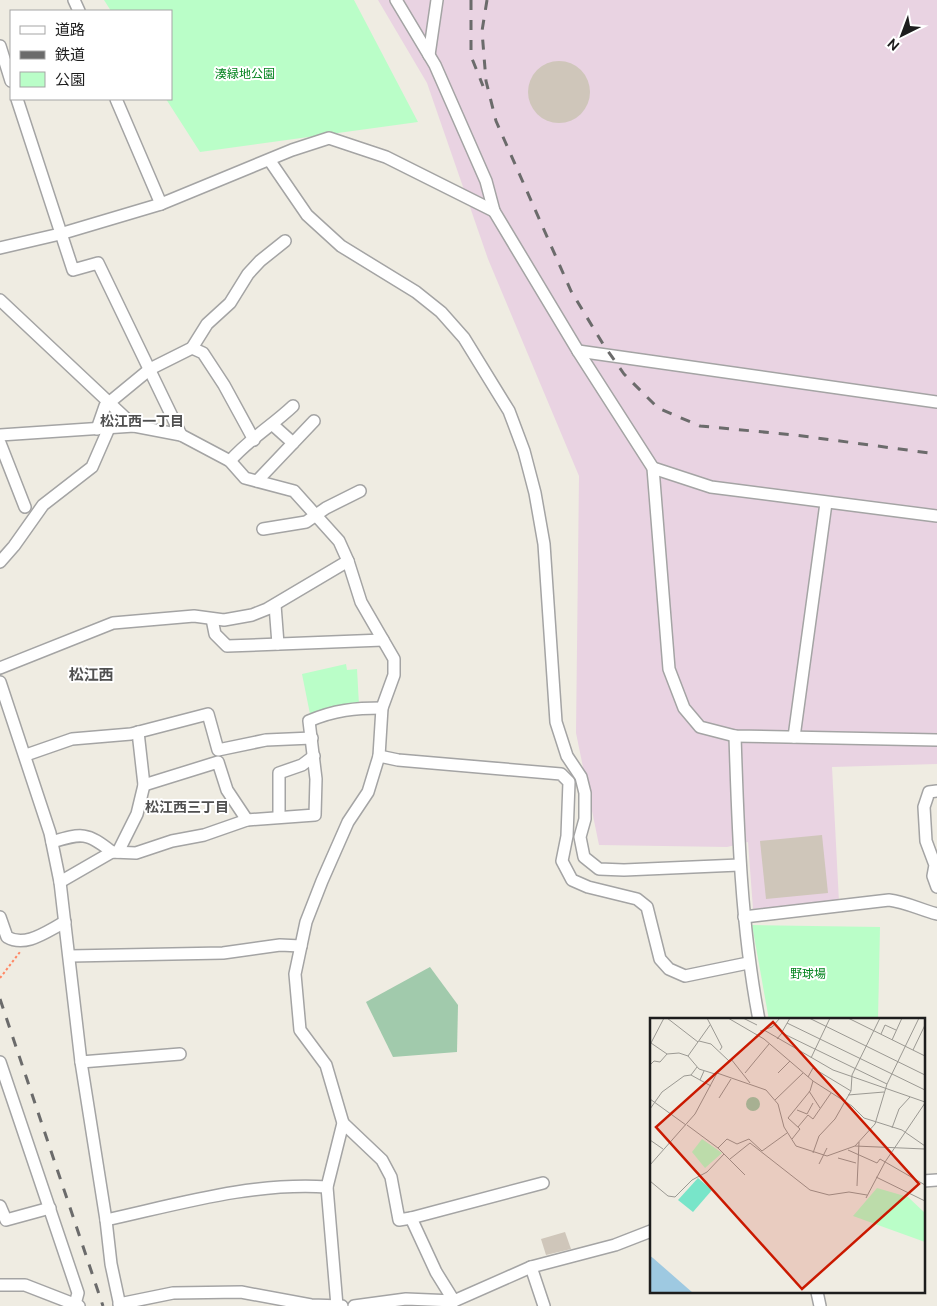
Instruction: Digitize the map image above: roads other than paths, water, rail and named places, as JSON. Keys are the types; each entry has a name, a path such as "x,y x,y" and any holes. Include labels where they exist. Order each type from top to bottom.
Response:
{"street":[{"path":"396,0 429,55 486,181 494,211 578,351 653,468 669,669 684,708 700,727 735,736 937,740"},
{"path":"429,55 437,0"},
{"path":"0,46 10,78"},
{"path":"17,100 73,270 98,263 181,434"},
{"path":"116,100 160,204"},
{"path":"0,248 60,234 160,204 270,161 292,150 330,138 386,157 494,211"},
{"path":"270,161 307,214 341,246 416,292 441,312 469,346 509,412 526,460 544,544 556,722 567,756 581,777 585,793 585,819 580,837 584,857 599,869 624,870 739,865"},
{"path":"97,429 100,414 109,402 150,369 192,348 207,324 230,303 248,274 260,261 285,241"},
{"path":"0,300 134,426"},
{"path":"192,348 203,353 224,385 241,420 254,440"},
{"path":"578,351 937,402"},
{"path":"230,461 242,447 273,425 293,406"},
{"path":"257,482 314,421"},
{"path":"273,425 293,443"},
{"path":"0,436 134,426 181,434 230,461 245,478 294,491 315,517 339,541 348,561 361,602 394,659 394,675 382,708 379,756 368,792 348,822 322,881 306,922 295,974 300,1030 326,1065 343,1124 327,1187 337,1306"},
{"path":"0,562 14,546 43,505 83,477 92,467 109,428"},
{"path":"0,444 25,507"},
{"path":"653,468 712,487 937,516"},
{"path":"262,529 306,522 326,508 360,491"},
{"path":"794,737 826,503"},
{"path":"0,668 113,623 194,616 224,620 252,615 275,604 348,561"},
{"path":"275,604 278,644"},
{"path":"212,618 215,634 227,646 383,640"},
{"path":"0,682 26,755 52,842 60,882 81,1062 106,1220 111,1264 120,1305 173,1293 241,1292 311,1305 342,1306"},
{"path":"52,842 80,834 96,840 115,852 136,853 172,841 204,835 247,820 279,816 315,816 316,779 309,721 324,714 354,708 382,708"},
{"path":"26,755 72,739 138,732 208,714 218,750 266,740 312,738"},
{"path":"60,882 115,852 137,814 144,785 138,732"},
{"path":"735,736 739,865 748,963 759,1018"},
{"path":"279,816 279,774 302,765 314,756"},
{"path":"379,756 398,760 561,774 569,782 567,836 562,861 567,874 572,880 588,887 636,899 647,907 660,959 669,969 685,976 748,963"},
{"path":"144,785 218,762 227,790 247,820"},
{"path":"937,791 929,792 924,807 926,842 935,865 933,876 937,887"},
{"path":"567,836 580,837"},
{"path":"744,917 890,900 904,902 915,908 937,914"},
{"path":"0,917 7,937 15,942 24,942 65,922"},
{"path":"70,956 223,953 280,945 301,946"},
{"path":"81,1062 180,1054"},
{"path":"0,1062 78,1292 77,1305 25,1285 0,1285"},
{"path":"343,1124 382,1160 391,1177 399,1220 543,1183"},
{"path":"924,1181 937,1180"},
{"path":"106,1220 232,1192 298,1185 327,1187"},
{"path":"0,1206 3,1221 50,1208"},
{"path":"411,1218 436,1272 459,1302"},
{"path":"354,1306 406,1299 459,1302 531,1267 615,1245 650,1231"},
{"path":"531,1267 544,1306"}],"railway":[{"path":"471,0 471,56 483,86"},
{"path":"487,0 482,31 486,81 496,121 571,291 603,344 624,374 658,408 700,426 795,435 937,454"},
{"path":"0,999 103,1306"}],"district":[{"name":"松江西一丁目","path":"142,421"},
{"name":"松江西","path":"91,674"},
{"name":"松江西三丁目","path":"187,807"}],"park label":[{"name":"湊緑地公園","path":"245,73"},
{"name":"野球場","path":"808,973"}]}
